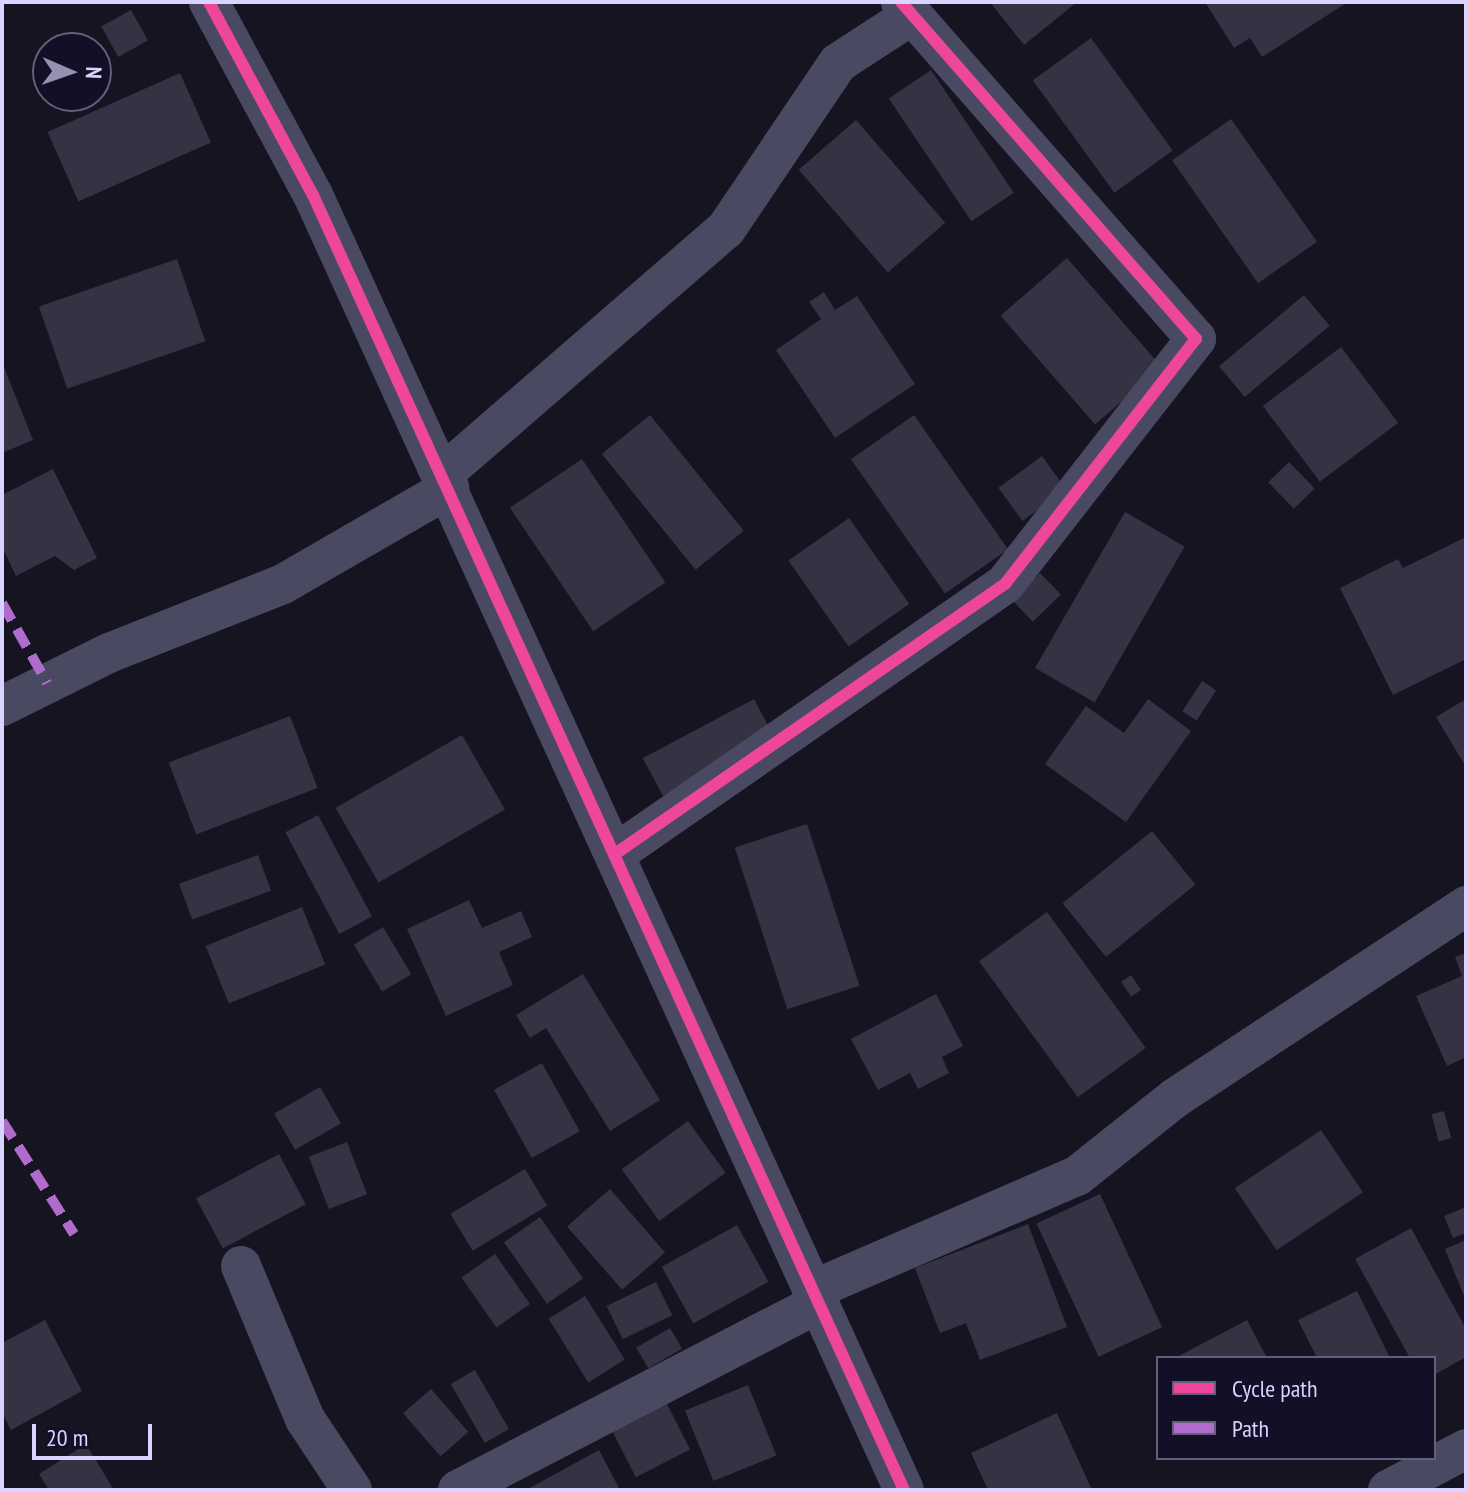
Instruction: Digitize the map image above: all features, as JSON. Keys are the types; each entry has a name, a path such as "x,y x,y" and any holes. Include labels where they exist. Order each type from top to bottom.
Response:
{"street":[{"path":"209,2 313,195 904,1490"},
{"path":"2,706 109,653 283,584 446,481 726,229 838,63 906,8 1196,339 1005,584 615,854"},
{"path":"458,1490 816,1296 1077,1176 1175,1098 1466,906"},
{"path":"241,1266 305,1419 352,1490"},
{"path":"1388,1490 1466,1449"}],"building":[{"path":"990,2 1077,2 1024,45"},
{"path":"1205,2 1348,2 1262,57 1250,38 1234,48"},
{"path":"131,10 148,41 118,57 112,46 112,32 104,32 101,26"},
{"path":"1091,38 1173,150 1114,193 1033,80"},
{"path":"931,70 1014,193 971,221 889,99"},
{"path":"180,73 211,142 78,201 48,132 92,112 112,112 112,103"},
{"path":"1231,119 1317,242 1258,283 1172,160"},
{"path":"856,120 945,223 888,273 799,170"},
{"path":"1067,258 1161,367 1095,424 1001,316"},
{"path":"177,259 205,341 67,389 39,307"},
{"path":"824,292 835,310 857,296 915,384 835,438 776,350 821,319 809,302"},
{"path":"1304,295 1330,326 1245,397 1219,366"},
{"path":"1341,347 1398,423 1320,482 1263,406"},
{"path":"2,362 33,440 2,453"},
{"path":"650,415 744,531 696,570 602,454"},
{"path":"914,415 1008,549 945,594 851,459"},
{"path":"1042,456 1066,489 1022,521 998,488"},
{"path":"582,459 665,583 593,631 510,508"},
{"path":"1289,462 1315,489 1294,509 1268,482"},
{"path":"53,469 97,558 74,570 55,556 16,576 2,547 2,495"},
{"path":"1125,512 1185,546 1095,702 1035,668"},
{"path":"849,518 909,604 849,646 788,560"},
{"path":"1466,537 1466,659 1393,695 1340,588 1398,559 1403,568"},
{"path":"1040,573 1061,595 1033,622 1012,600"},
{"path":"1202,681 1216,690 1197,720 1182,711"},
{"path":"754,699 774,737 663,796 643,758"},
{"path":"1148,699 1191,731 1126,822 1045,764 1086,706 1124,733"},
{"path":"1466,699 1466,767 1436,717"},
{"path":"290,716 318,788 196,834 169,763"},
{"path":"462,735 505,809 379,882 336,808"},
{"path":"318,815 372,917 339,934 285,832"},
{"path":"807,824 860,986 787,1009 735,847"},
{"path":"1152,831 1195,885 1106,957 1063,903"},
{"path":"258,855 271,891 192,919 179,884"},
{"path":"469,900 482,928 521,911 532,937 499,952 513,985 446,1016 407,929"},
{"path":"302,907 325,964 229,1003 206,946"},
{"path":"1047,912 1146,1048 1078,1097 979,961"},
{"path":"383,927 411,974 382,992 354,945"},
{"path":"1466,953 1466,1057 1447,1066 1416,996 1462,976 1455,957"},
{"path":"583,974 660,1100 610,1131 546,1028 530,1038 516,1015"},
{"path":"1131,975 1141,990 1131,997 1121,982"},
{"path":"936,994 963,1046 942,1057 949,1073 918,1089 910,1073 878,1090 851,1039"},
{"path":"542,1063 580,1131 532,1158 494,1090"},
{"path":"320,1087 341,1123 295,1150 274,1114"},
{"path":"1444,1111 1451,1138 1439,1141 1431,1114"},
{"path":"688,1121 726,1173 659,1221 622,1169"},
{"path":"1321,1130 1363,1192 1277,1250 1235,1188"},
{"path":"347,1142 367,1194 329,1209 309,1157"},
{"path":"279,1154 306,1204 223,1248 196,1198"},
{"path":"525,1169 547,1206 473,1251 450,1214"},
{"path":"610,1189 665,1252 622,1290 567,1226"},
{"path":"1100,1194 1162,1327 1099,1357 1037,1224"},
{"path":"1466,1207 1466,1233 1453,1238 1444,1216"},
{"path":"540,1217 583,1278 547,1304 504,1242"},
{"path":"1028,1224 1067,1327 980,1360 966,1323 940,1333 915,1268"},
{"path":"737,1225 769,1282 693,1324 662,1267"},
{"path":"1411,1228 1466,1329 1466,1357 1436,1374 1436,1356 1409,1356 1355,1259"},
{"path":"1466,1240 1466,1301 1445,1249"},
{"path":"495,1254 530,1304 496,1327 461,1278"},
{"path":"656,1282 672,1315 623,1339 607,1306"},
{"path":"1357,1291 1389,1356 1316,1356 1298,1320"},
{"path":"585,1296 625,1360 588,1382 549,1319"},
{"path":"45,1320 82,1391 11,1430 2,1413 2,1343"},
{"path":"1247,1320 1266,1356 1179,1356"},
{"path":"670,1328 682,1349 648,1368 636,1348"},
{"path":"475,1370 509,1429 485,1443 451,1384"},
{"path":"748,1385 776,1455 713,1481 685,1410"},
{"path":"431,1389 468,1432 440,1456 403,1413"},
{"path":"667,1404 690,1449 636,1477 613,1432"},
{"path":"1057,1413 1092,1490 988,1490 971,1453"},
{"path":"86,1444 114,1490 49,1490 39,1474"},
{"path":"599,1450 620,1490 526,1490"}],"marked path":[{"path":"2,603 47,683"},
{"path":"2,1121 74,1234"}],"cycle path":[{"path":"209,2 313,195 904,1490"},
{"path":"615,854 1005,584 1196,339 901,2"}]}
